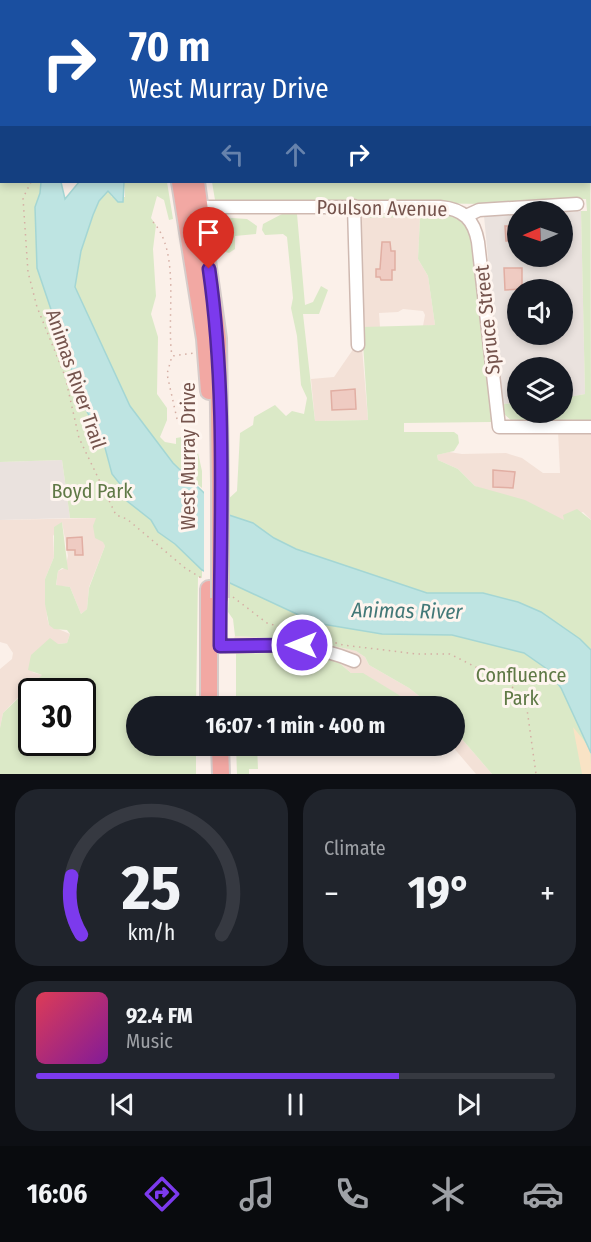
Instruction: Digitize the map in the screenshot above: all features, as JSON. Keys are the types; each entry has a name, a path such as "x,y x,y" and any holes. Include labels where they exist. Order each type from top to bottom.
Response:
{"highway":[{"path":"180,183 192,207"},
{"path":"192,207 196,183"},
{"name":"West Murray Drive","path":"192,207 208,364 215,480 220,696"},
{"name":"West Murray Drive","path":"210,696 216,590"},
{"path":"209,756 209,774"},
{"path":"220,756 220,774"}],"street":[{"name":"Poulson Avenue","path":"192,207 440,207 460,211 466,216 478,210 577,204"},
{"path":"354,206 358,345"},
{"name":"Spruce Street","path":"466,216 474,226 478,242 499,427 591,427"},
{"path":"220,646 302,645 321,648 354,661"}],"path":[{"name":"Animas River Trail","path":"30,183 23,198 28,272 37,307 65,376 79,438 116,515 127,519 185,568 267,623 343,645 417,654 450,654 511,685 526,709 536,774"},
{"path":"153,222 162,231 168,250 172,356 167,374 177,419"},
{"path":"172,356 196,352"}],"shaded area":[{"path":"573,211 581,211 585,394 573,396 573,357 507,357 507,404 502,404 484,216 507,215 507,267 573,267"},
{"path":"360,216 420,217 418,259 428,276 435,325 423,326 425,315 423,311 403,309 398,312 379,313 380,327 362,327"},
{"path":"354,348 362,348 368,420 315,421 311,379 334,377"},
{"path":"558,431 591,432 591,520 583,512 565,521 475,486 458,469 438,460 437,455 449,452 506,453 522,458 543,473 560,473"},
{"path":"62,460 70,518 0,520 0,462"},
{"path":"97,518 105,546 89,587 87,609 81,614 70,587 56,586 58,571 65,568 68,556 62,522 53,536 54,557 45,579 47,617 49,625 70,634 67,643 58,644 32,672 42,675 41,678 18,678 18,697 3,713 0,728 0,669 12,659 13,653 7,644 0,642 0,520"},
{"path":"226,636 233,641 235,636 307,640 356,651 365,657 369,665 419,696 400,696 363,674 351,673 337,661 295,652 236,654 235,650 225,654"},
{"path":"465,743 492,774 476,774 461,756 465,756"}],"green space":[{"name":"Boyd Park","path":"0,183 41,183 41,193 35,207 37,268 83,404 104,444 109,464 127,501 151,520 158,532 175,544 202,570 202,578 198,577 196,696 126,696 126,756 196,756 196,774 0,774 0,728 3,713 18,698 18,756 96,756 96,678 39,678 42,675 28,670 31,655 50,638 58,644 67,643 70,634 67,630 54,629 49,625 45,604 45,579 54,557 54,527 62,522 68,570 62,568 58,571 56,585 70,587 81,614 87,609 89,588 105,546 103,542 95,538 93,526 96,518 70,518 62,460 0,462"},
{"path":"124,183 167,183 173,219 169,220 164,200 157,196 151,218 156,225 153,249 156,296 151,314 158,337 157,394 167,408 167,420 160,437 165,442 176,444 176,438 194,435 202,471 202,488 173,463 130,406 75,287 81,251 99,201 108,190 112,197 125,197"},
{"path":"212,183 590,183 591,422 573,422 573,396 585,394 581,211 587,211 586,199 507,201 507,203 215,200"},
{"name":"Confluence Park","path":"441,212 455,215 470,231 493,419 491,422 404,423 404,432 454,432 458,435 459,443 454,451 437,455 438,460 458,469 475,486 525,500 564,520 563,515 577,509 591,520 591,650 561,626 591,661 591,774 492,774 465,743 465,696 419,696 369,665 365,657 356,651 307,640 235,636 233,619 228,612 229,595 226,581 239,586 226,501 237,491 240,433 253,425 254,417 275,405 286,416 292,411 304,414 307,398 301,385 297,336 291,308 293,298 287,237 283,234 265,235 262,230 263,224 282,214 297,214 305,305 313,302 321,286 328,290 319,314 303,314 315,421 368,420 362,327 435,325 428,276 418,259 420,217 365,218 359,213"},
{"path":"247,219 257,226 256,234 235,236 235,249 229,253 222,251 216,225 218,220"},
{"path":"502,404 507,404 507,417 504,414"},
{"path":"295,652 318,654 337,661 351,673 363,673 401,696 236,696 236,654"},
{"path":"236,756 257,756 258,769 249,769 249,774 237,774"}],"sand":[{"path":"573,727 588,747 591,757 591,774 582,774"}],"water":[{"name":"Animas River","path":"41,183 61,183 65,199 78,183 124,183 123,202 118,202 108,191 99,201 81,251 75,287 130,406 173,463 226,514 253,523 274,538 296,549 427,593 483,593 518,602 541,612 580,639 591,650 591,753 561,688 547,669 524,653 452,635 382,634 316,623 202,570 175,544 158,532 151,520 127,501 120,484 112,474 104,444 83,404 37,268 35,207"}],"pier":[{"path":"204,486 226,509 226,584 204,574"}],"building":[{"path":"382,242 390,242 391,251 395,251 395,270 392,270 392,280 381,280 380,277 376,277 376,269 380,269"},
{"path":"504,268 522,268 522,279 507,279 507,290 505,290"},
{"path":"355,389 356,409 332,410 331,391"},
{"path":"493,470 515,472 513,488 493,487"},
{"path":"82,537 83,555 75,555 75,550 67,550 67,538"}],"route":[{"path":"209,269 218,339 220,385 220,646 302,645"}]}
